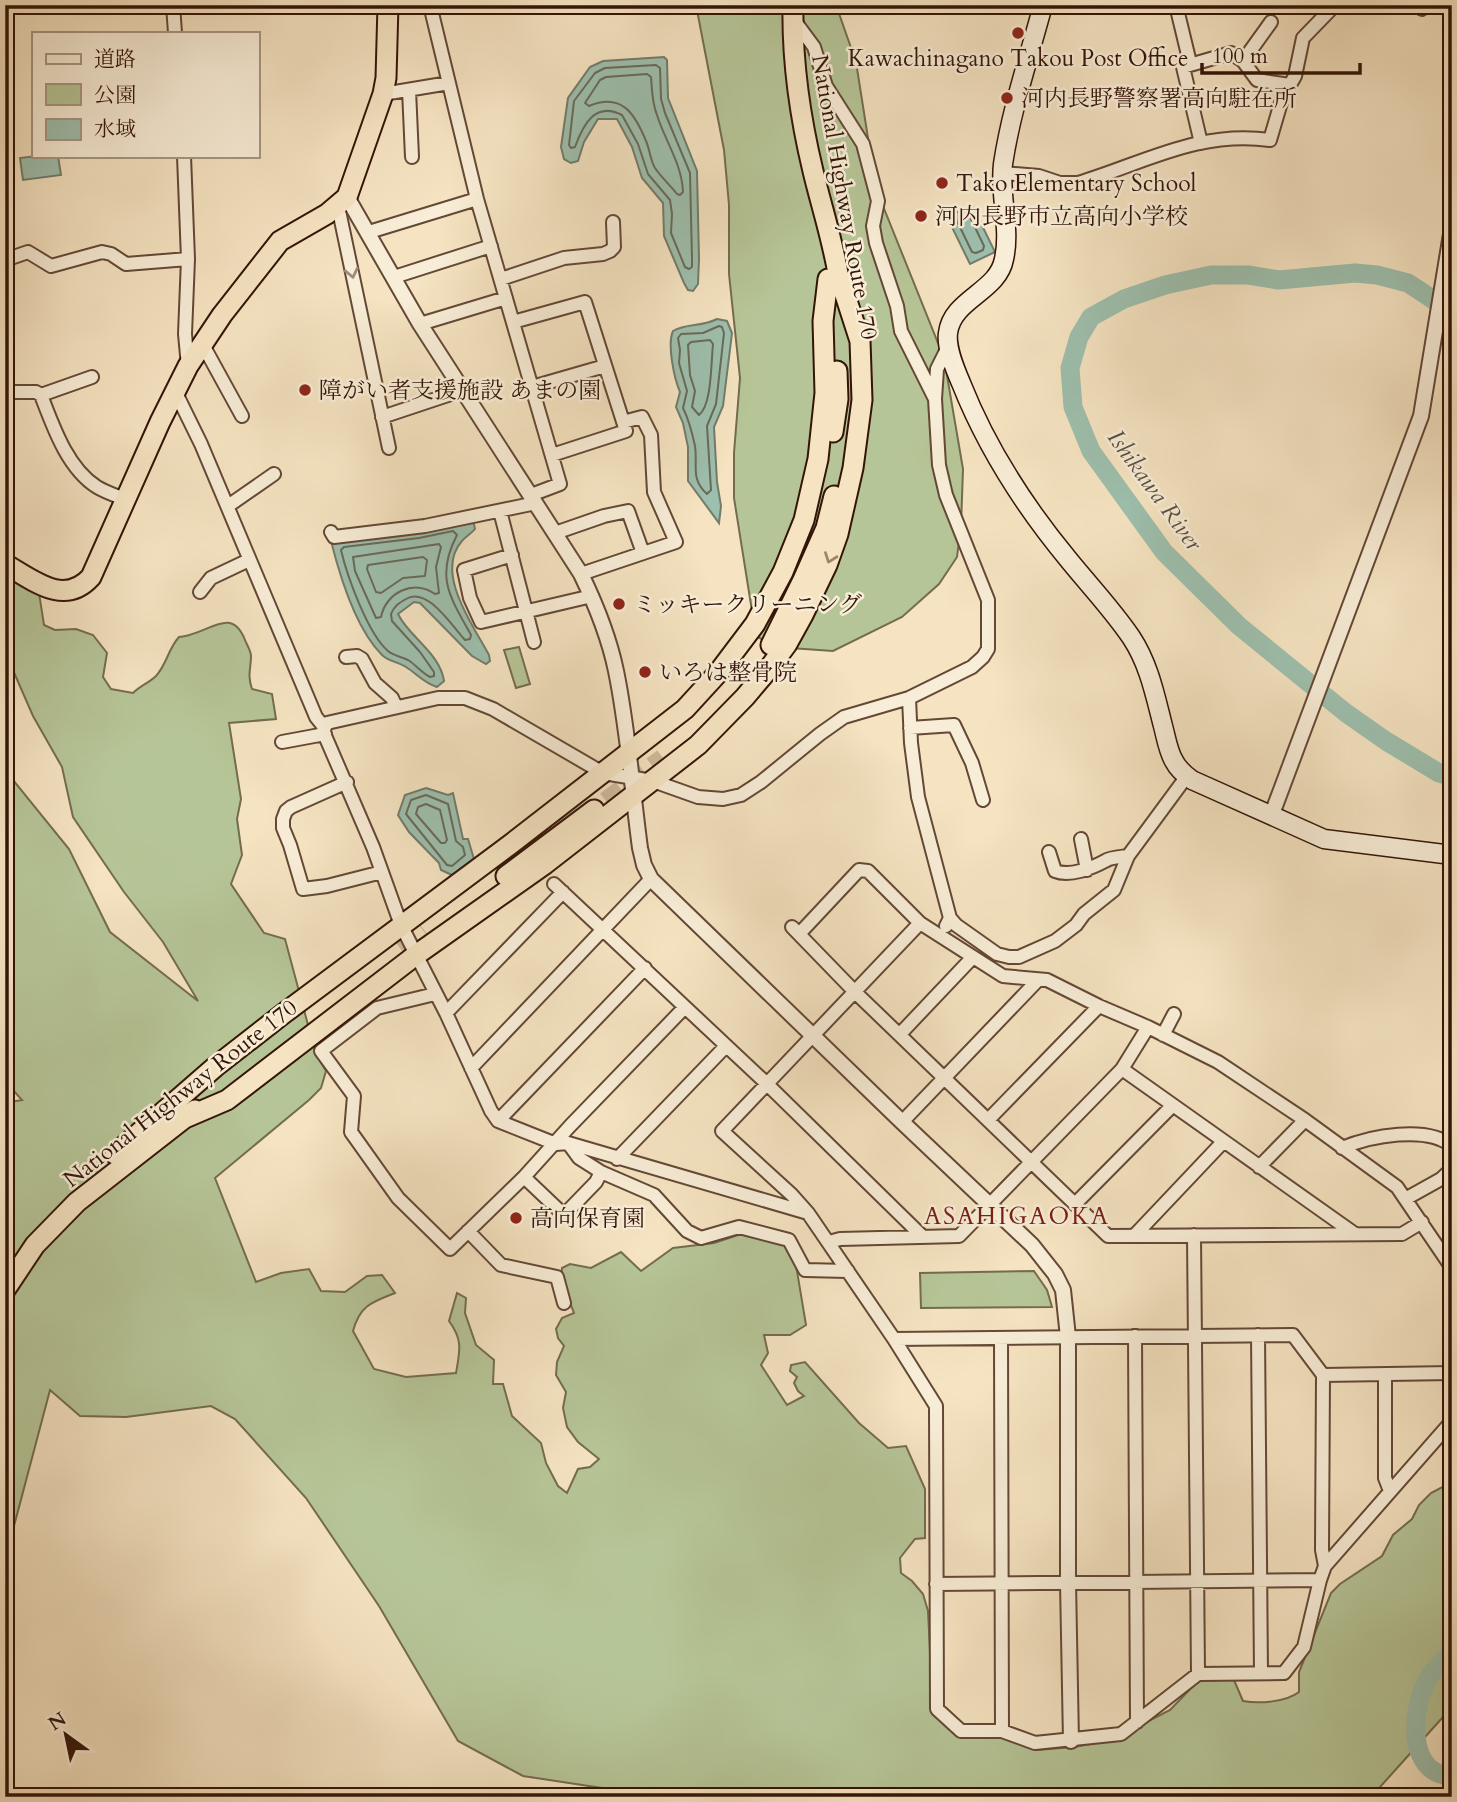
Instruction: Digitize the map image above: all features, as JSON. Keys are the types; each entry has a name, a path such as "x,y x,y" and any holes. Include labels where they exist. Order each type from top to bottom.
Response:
{"highway":[{"path":"5,564 47,588 60,591 83,586 91,577 175,391 222,315 280,241 342,202 383,94 388,5"},
{"name":"National Highway Route 170","path":"658,754 709,702 764,632 792,577 814,524 829,462 838,399 833,277 800,172 791,119 781,44 788,10"},
{"path":"424,931 603,789 628,754 685,709 718,673 755,624 783,572 804,520 818,459 824,393 823,321 833,277"},
{"path":"404,944 545,864 631,786 653,781 698,746 745,698 787,644 827,565 838,534 853,468 862,400 860,341 833,277"},
{"path":"404,944 603,789"},
{"name":"National Highway Route 170","path":"5,1290 35,1245 77,1202 185,1118 227,1100 404,944"},
{"name":"National Highway Route 170","path":"5,1269 26,1240 68,1194 215,1067 404,944"}],"main road":[{"path":"1043,5 1010,132 1003,173 1006,216 1002,270 995,280 956,313 949,325 947,336 956,371 975,419 1008,475 1060,550 1107,606 1142,654 1150,673 1170,754 1187,776 1324,839 1452,855"}],"street":[{"path":"173,5 175,32"},
{"path":"331,532 334,537 386,532 500,511 533,499 560,484 477,199 430,5"},
{"path":"1176,5 1190,64"},
{"path":"1003,173 1038,176 1060,183 1078,183 1168,150 1201,142 1247,137 1270,140 1282,99 1295,76 1303,38 1335,5"},
{"path":"788,10 814,47 826,86 863,144 878,201 873,226 876,243 897,306 901,331 935,399"},
{"path":"1243,61 1271,22"},
{"path":"1201,142 1183,66 1231,53 1243,61 1257,80 1290,85"},
{"path":"383,94 449,83"},
{"path":"409,90 412,156"},
{"path":"184,158 188,259 185,334 188,366"},
{"path":"369,232 477,199"},
{"path":"342,202 369,232 420,324 581,574 592,596 606,632 616,670 640,848 651,879 1032,1245 1055,1273 1065,1301 1068,1337 1068,1582 1072,1741"},
{"path":"342,202 388,448"},
{"path":"500,279 564,258 610,251 614,247 613,222"},
{"path":"1272,814 1421,416 1452,228"},
{"path":"394,276 491,246"},
{"path":"5,260 28,252 51,266 102,253 111,254 126,264 188,259"},
{"path":"420,324 506,298"},
{"path":"513,322 584,302 626,431 552,455"},
{"path":"203,345 242,416"},
{"path":"653,781 698,797 723,799 741,795 844,717 909,698 972,667 983,657 988,649 988,600 957,525 941,475 935,399 937,369 949,345"},
{"path":"532,387 605,366"},
{"path":"41,395 92,377"},
{"path":"382,417 463,390"},
{"path":"175,391 201,444 316,717 347,782 382,872 404,944 446,1013 498,1121 562,1143 808,1213"},
{"path":"5,392 36,392 41,395 67,453 85,477 97,487 127,500"},
{"path":"581,574 676,542 654,492 650,429 642,417 623,422"},
{"path":"228,506 274,474"},
{"path":"500,511 534,642"},
{"path":"555,533 593,519 628,511 643,553"},
{"path":"512,555 464,570 470,598 481,622 592,596"},
{"path":"200,592 211,578 249,560"},
{"path":"346,657 357,656 362,659 375,683 392,698 396,707"},
{"path":"324,731 327,723 452,697 478,702 603,789 631,786"},
{"path":"909,698 918,797 950,918 997,954 1019,957 1055,941 1105,899 1114,890 1128,856 1187,776"},
{"path":"910,728 954,725 972,763 983,800"},
{"path":"282,742 324,731"},
{"path":"347,782 286,811 283,828 303,889 327,886 382,872"},
{"path":"1082,839 1087,870"},
{"path":"1049,852 1055,871 1059,873 1087,870 1106,860 1128,856"},
{"path":"1422,1222 1402,1234 1108,1236 856,993 796,930 859,870 868,871 920,923 1003,976 1047,980 1148,1027 1219,1062 1305,1120 1397,1187 1406,1198 1422,1222 1452,1268"},
{"path":"471,1068 651,879"},
{"path":"446,1013 558,888 766,1083 922,1236"},
{"path":"938,933 947,926 950,918"},
{"path":"920,923 722,1131 808,1213 936,1406 937,1709 961,1731 1002,1731 1035,1743 1072,1741 1121,1734 1198,1674 1284,1673 1304,1647 1325,1566 1452,1421"},
{"path":"900,1034 973,957"},
{"path":"498,1121 645,968"},
{"path":"902,1122 1038,980"},
{"path":"435,994 377,1008 321,1051 354,1096 352,1132 398,1198 450,1249 562,1143 570,1126 685,1007"},
{"path":"988,1120 1098,1006"},
{"path":"1163,1035 1174,1014"},
{"path":"829,1242 840,1239 959,1236 1122,1069 1148,1027"},
{"path":"617,1158 726,1046"},
{"path":"1122,1069 1355,1234"},
{"path":"1075,1204 1172,1106"},
{"path":"1259,1167 1305,1120"},
{"path":"1342,1148 1385,1135 1440,1139 1452,1146"},
{"path":"1134,1236 1223,1142"},
{"path":"562,1143 601,1172 654,1195 687,1231 701,1238 738,1227 789,1240 805,1270 848,1271"},
{"path":"1406,1198 1441,1179 1452,1169"},
{"path":"524,1177 564,1215 596,1182 601,1172"},
{"path":"468,1231 501,1265 557,1278 564,1303"},
{"path":"1194,1235 1198,1674"},
{"path":"1258,1335 1261,1673"},
{"path":"894,1339 1293,1335 1323,1374 1322,1550 1325,1566"},
{"path":"1135,1336 1137,1722"},
{"path":"1001,1338 1002,1731"},
{"path":"1323,1374 1452,1373"},
{"path":"1385,1374 1385,1478 1390,1491"},
{"path":"936,1584 1320,1580"}],"green space":[{"path":"696,5 836,5 856,62 871,157 883,206 944,358 963,469 957,557 939,584 902,617 833,651 776,647 756,636 734,498 734,453 740,378 729,274 729,205 724,150"},
{"path":"5,572 39,593 44,625 55,630 76,629 93,635 107,653 103,677 111,689 133,693 156,676 179,637 226,623 239,629 250,650 249,676 252,689 272,694 276,719 229,723 241,799 237,819 242,855 231,884 264,933 285,939 315,1051 326,1071 321,1088 309,1100 215,1178 256,1282 281,1273 309,1269 321,1291 345,1292 367,1276 382,1275 395,1293 363,1310 353,1331 374,1369 406,1377 456,1373 459,1346 457,1334 449,1321 457,1293 466,1298 465,1313 476,1345 494,1360 493,1384 503,1384 512,1416 541,1443 546,1463 558,1486 567,1493 578,1469 590,1467 599,1459 578,1442 567,1427 563,1408 566,1392 556,1375 557,1362 564,1346 556,1329 562,1318 574,1313 561,1280 562,1268 570,1264 591,1268 621,1252 641,1271 673,1248 714,1243 738,1235 759,1235 784,1242 796,1265 806,1325 790,1335 764,1335 768,1353 761,1365 787,1405 804,1396 794,1383 797,1377 790,1371 791,1365 805,1362 859,1423 888,1448 906,1446 925,1489 925,1538 915,1539 900,1558 901,1573 923,1594 928,1611 933,1713 960,1735 1002,1737 1037,1750 1112,1740 1170,1710 1200,1679 1234,1680 1243,1701 1272,1701 1294,1695 1299,1692 1299,1672 1331,1593 1382,1556 1393,1535 1412,1519 1419,1505 1431,1493 1452,1482 1452,1707 1371,1797 615,1797 628,1792 523,1776 458,1741 379,1606 306,1498 235,1419 211,1406 126,1417 80,1416 50,1390 5,1560 5,1100 22,1100 5,1081 5,770 69,849 110,932 198,1001 163,942 124,892 73,817 62,767 33,716 5,652"},
{"path":"519,647 530,684 516,688 504,650"},
{"path":"1034,1271 1047,1290 1052,1307 921,1308 920,1273"}],"water":[{"path":"664,57 667,60 668,98 697,171 699,259 698,284 693,291 688,290 684,283 664,236 663,203 642,178 632,147 617,119 598,119 584,142 578,161 571,163 564,159 561,147 568,98 590,67 603,61"},
{"path":"20,158 58,158 61,175 23,180"},
{"path":"972,205 995,252 970,264 947,217"},
{"path":"717,319 727,321 732,333 723,406 714,427 721,506 719,523 688,481 688,447 683,423 676,407 680,392 671,352 673,331"},
{"path":"473,520 475,529 462,541 454,554 452,568 459,598 490,661 486,664 472,656 420,603 414,602 398,614 437,662 444,681 437,687 406,667 384,657 372,644 356,617 331,541"},
{"path":"426,788 448,795 453,793 463,839 468,839 474,859 452,875 441,870 439,863 409,832 398,815 405,795"}],"waterway":[{"name":"Ishikawa River","path":"1452,312 1408,283 1377,275 1355,273 1279,280 1248,275 1211,275 1165,285 1124,299 1091,317 1079,337 1070,368 1073,407 1091,451 1164,552 1239,626 1346,713 1386,741 1439,773 1452,777"},
{"name":"Ishikawa River","path":"1452,1652 1429,1677 1418,1704 1416,1720 1419,1752 1426,1764 1437,1773 1452,1776"}],"tunnel":[{"path":"606,801 663,758"},
{"path":"397,944 421,926"}],"place":[{"name":"Kawachinagano Takou Post Office","path":"1018,33"},
{"name":"河内長野警察署高向駐在所","path":"1007,98"},
{"name":"Tako Elementary School","path":"942,183"},
{"name":"河内長野市立高向小学校","path":"921,216"},
{"name":"障がい者支援施設 あまの園","path":"305,390"},
{"name":"ミッキークリーニング","path":"619,604"},
{"name":"いろは整骨院","path":"645,672"},
{"name":"高向保育園","path":"516,1218"}],"district":[{"name":"ASAHIGAOKA","path":"1017,1216"}]}
